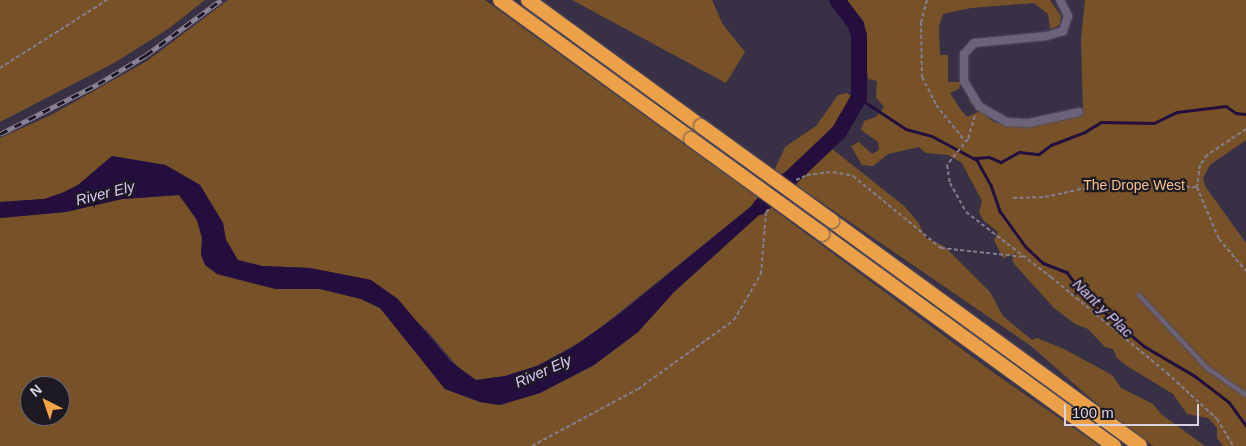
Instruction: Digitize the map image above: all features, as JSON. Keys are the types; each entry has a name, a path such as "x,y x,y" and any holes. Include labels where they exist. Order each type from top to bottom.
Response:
{"highway":[{"path":"500,0 1114,446"},
{"path":"528,0 1140,446"}],"street":[{"path":"1060,0 1068,16 1063,31 1047,36 974,43 964,54 964,81 978,106 1007,122 1029,123 1079,112"}],"lane":[{"path":"1139,295 1207,368 1246,395"}],"path":[{"path":"0,68 107,0"},
{"path":"927,0 921,22 922,76 936,105 966,142"},
{"path":"976,116 966,142 947,165 950,183 966,212 1025,257 1167,373 1218,419 1233,446"},
{"path":"1246,129 1208,155 1200,165 1197,187 1219,239 1246,271"},
{"path":"790,186 796,180 819,173 833,172 853,176 916,225 941,248 1025,257"},
{"path":"1013,198 1045,197 1095,186 1197,187"},
{"path":"532,446 638,389 734,320 761,274 766,212 772,206"}],"green space":[{"path":"0,0 205,0 168,29 114,63 0,122"},
{"path":"228,0 485,0 760,199 589,337 537,366 505,376 476,380 464,374 427,331 371,280 310,268 262,266 238,260 226,240 223,223 200,185 166,165 112,156 78,185 62,193 44,199 0,202 0,138 51,115 147,61"},
{"path":"572,0 712,0 722,23 745,52 726,83"},
{"name":"The Drope West","path":"839,0 1050,0 1061,16 1060,24 1050,29 1048,14 1034,3 971,8 943,14 939,26 940,55 948,55 948,82 961,82 959,89 950,93 961,110 967,117 978,112 967,98 994,122 1017,127 1083,115 1081,39 1085,0 1246,0 1246,140 1210,165 1203,178 1205,186 1246,243 1246,446 1223,446 1217,438 1217,428 1208,418 1187,414 1173,394 1127,366 1117,358 1113,349 1105,347 1088,329 1075,324 1054,308 1015,265 1012,260 1016,253 1003,258 994,240 998,232 983,220 979,212 982,201 962,163 948,155 926,153 919,147 888,154 873,166 862,165 851,146 859,142 872,154 879,150 878,142 861,130 864,121 876,117 884,107 876,97 877,81 868,79 863,30"},
{"path":"847,93 852,97 852,104 825,137 793,168 781,174 775,169 785,147 816,126 838,95"},
{"path":"831,148 904,206 918,222 926,238 944,246 990,292 1003,316 1032,340 1037,338 1064,349 1112,375 1121,388 1153,404 1161,414 1205,446 1153,446 1097,404 1031,346 796,185 804,168 817,155"},
{"path":"179,195 197,220 202,238 201,255 217,274 276,289 320,289 361,299 380,308 445,389 480,402 500,405 540,393 594,365 638,332 674,292 769,206 994,373 1100,446 0,446 0,218 65,212 122,199"}],"water":[{"path":"112,156 165,165 200,185 223,223 226,240 238,260 262,266 310,268 371,280 398,299 450,361 476,380 505,376 537,366 570,349 621,313 760,199 769,206 674,292 638,332 594,365 540,393 500,405 480,402 445,389 380,308 361,299 320,289 276,289 217,274 205,265 201,255 202,238 197,220 179,195 122,199 66,212 0,218 0,202 44,199 62,193 78,185"}],"waterway":[{"name":"River Ely","path":"760,207 839,132 859,98 859,36 856,25 837,0"},
{"name":"Nant y Plac","path":"859,98 906,129 932,136 977,160 991,185 1000,211 1026,247 1043,263 1067,272 1076,285 1092,293 1104,312 1144,346 1195,376 1229,402 1246,425"},
{"path":"974,158 989,157 1001,162 1019,152 1039,154 1051,145 1083,133 1101,122 1154,123 1177,112 1226,106 1236,113 1246,114"}],"railway":[{"path":"0,134 98,84 146,55 221,0"}]}
